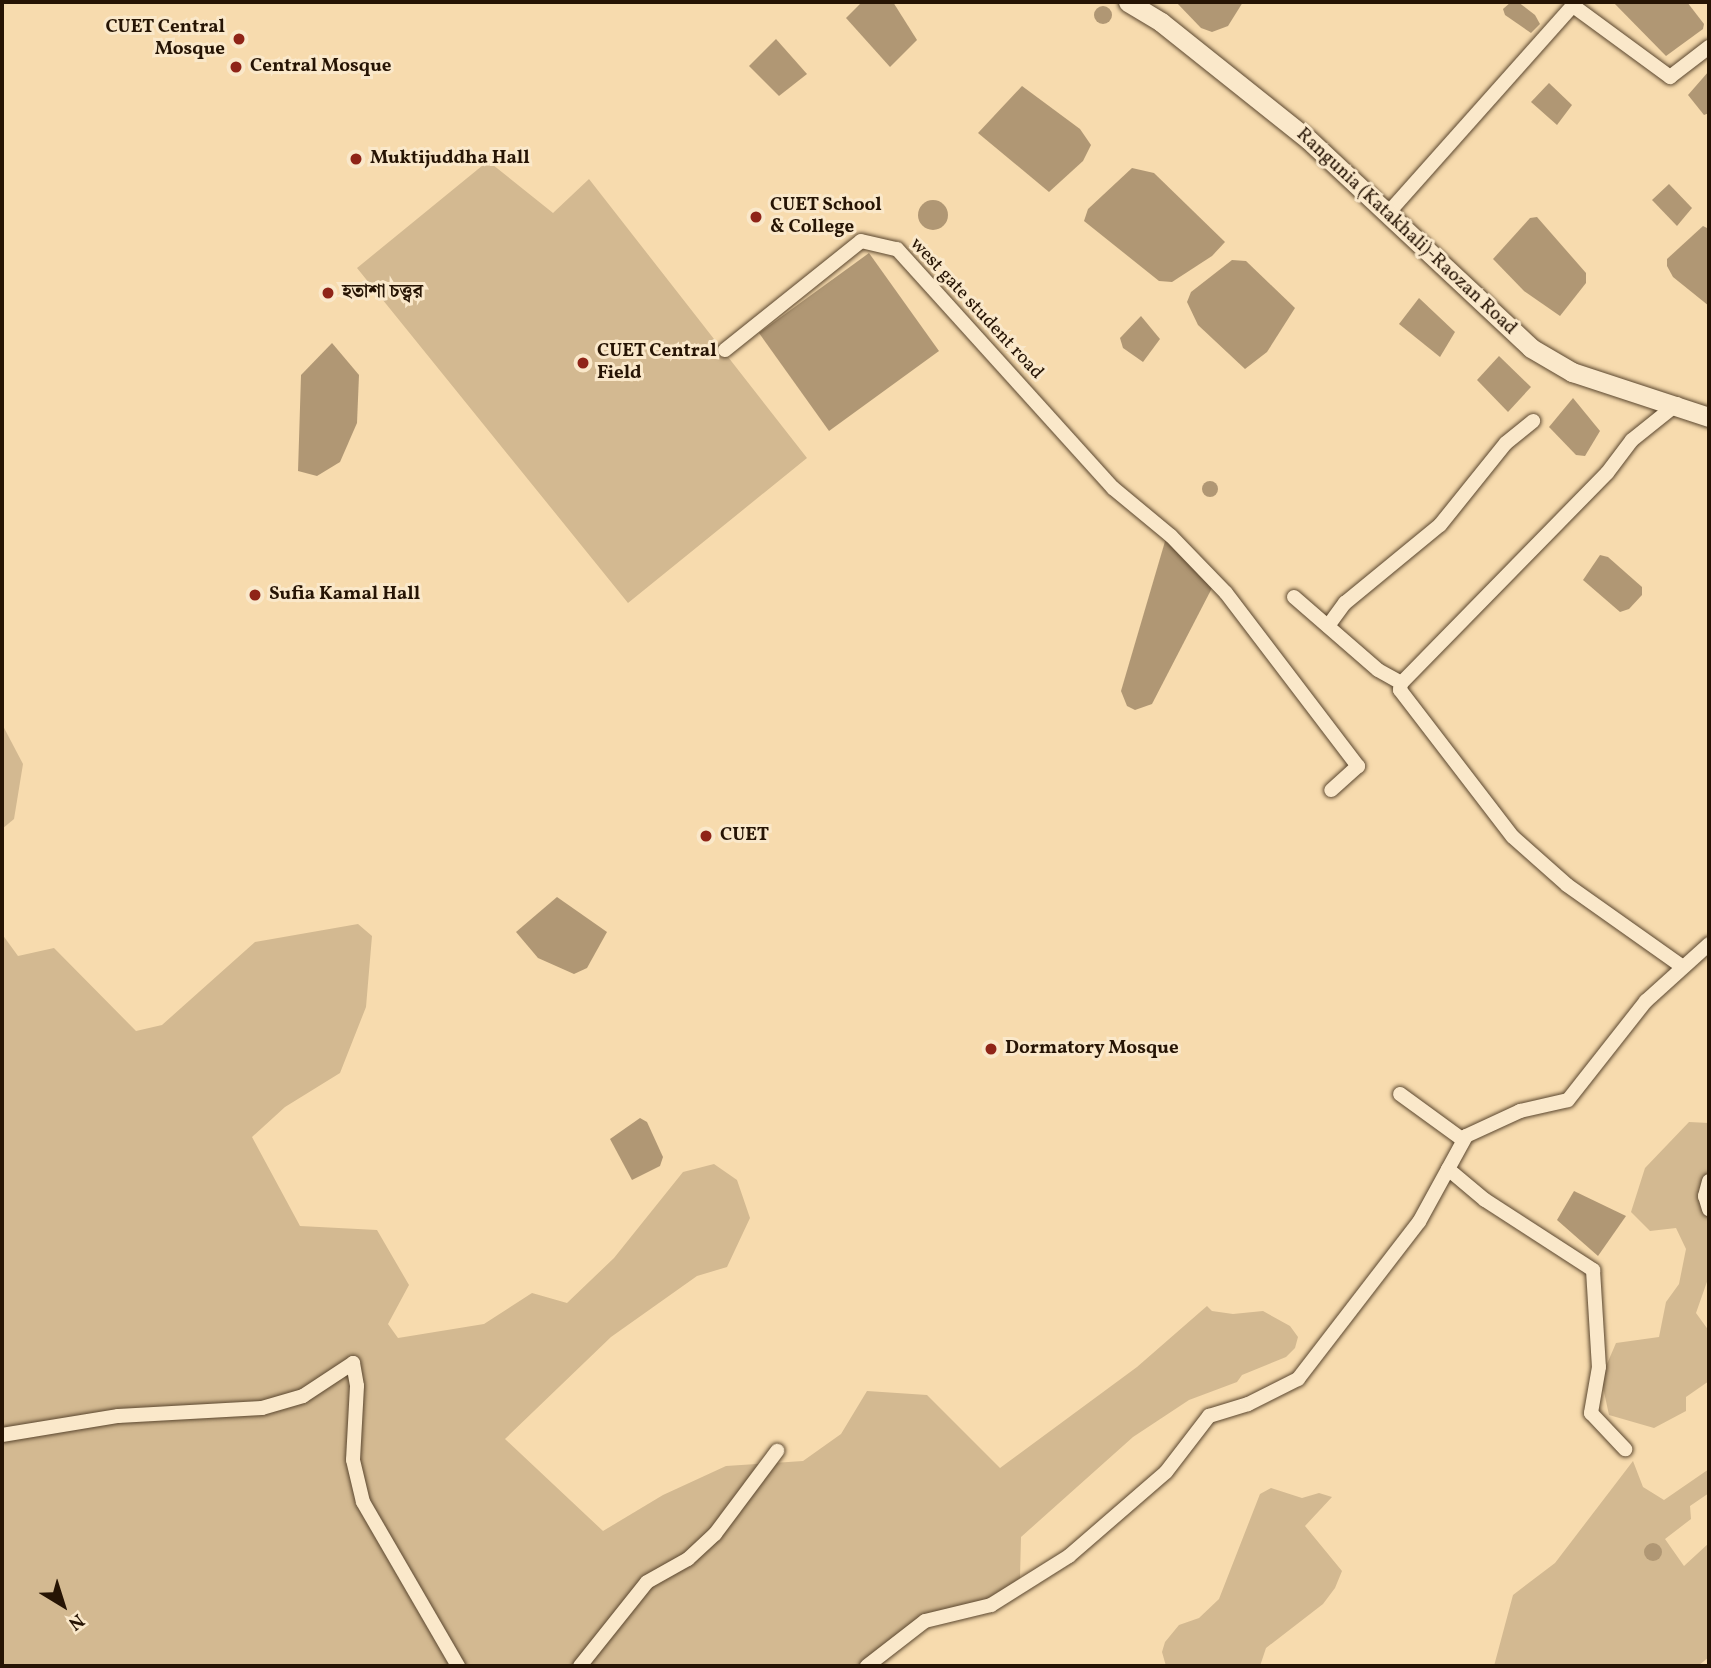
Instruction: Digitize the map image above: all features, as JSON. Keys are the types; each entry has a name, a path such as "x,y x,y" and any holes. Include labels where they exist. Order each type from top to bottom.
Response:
{"main road":[{"name":"Rangunia (Katakhali)-Raozan Road","path":"1128,2 1161,22 1264,103 1388,212 1542,355 1589,378 1678,404 1709,417"}],"street":[{"path":"1388,212 1574,4 1670,77 1709,47"},
{"name":"west gate student road","path":"724,350 861,241 897,249 1113,488 1171,536 1226,593 1358,766 1331,790"},
{"path":"1678,404 1632,440 1607,473 1401,683 1400,690 1417,716 1475,783 1513,837 1567,885 1683,967"},
{"path":"1328,626 1345,603 1440,525 1506,443 1533,421"},
{"path":"1294,597 1378,670 1401,683"},
{"path":"867,1666 925,1621 991,1605 1069,1556 1166,1472 1209,1416 1248,1404 1298,1379 1419,1222 1463,1140 1520,1111 1568,1100 1646,1001 1709,944"},
{"path":"1400,1094 1463,1140"},
{"path":"1448,1170 1485,1200 1593,1270 1599,1367 1591,1413 1625,1449"},
{"path":"1709,1181 1705,1196 1709,1209"},
{"path":"2,1434 118,1416 262,1408 303,1396 353,1363 357,1386 353,1460 363,1502 457,1666"},
{"path":"580,1666 647,1582 688,1559 715,1534 777,1451"}],"shaded area":[{"path":"862,2 893,2 917,40 890,67 846,18"},
{"path":"1176,2 1243,2 1228,26 1212,32 1201,28"},
{"path":"1511,2 1518,2 1535,15 1540,24 1531,33 1505,15 1503,9"},
{"path":"1613,2 1687,2 1704,24 1703,29 1666,56"},
{"path":"1103,6 1109,9 1112,15 1109,21 1103,24 1097,21 1094,15 1097,9"},
{"path":"776,39 807,74 779,96 749,66"},
{"path":"1709,71 1709,113 1704,115 1688,95"},
{"path":"1549,83 1572,105 1557,125 1531,102"},
{"path":"1022,86 1080,129 1091,145 1083,161 1049,192 978,133"},
{"name":"CUET Central Field","path":"488,161 553,213 589,179 807,458 628,603 357,268"},
{"path":"1132,168 1154,173 1225,242 1212,256 1172,282 1159,281 1084,221 1088,209"},
{"path":"1669,184 1692,208 1677,226 1652,200"},
{"path":"933,200 943,205 948,215 943,225 933,230 923,225 918,215 923,205"},
{"path":"1537,217 1586,273 1586,283 1560,316 1524,291 1493,259 1530,218"},
{"path":"1703,226 1709,229 1709,306 1673,277 1667,266 1667,259"},
{"path":"869,253 939,351 829,431 759,333"},
{"path":"1232,260 1246,261 1295,308 1267,352 1245,369 1198,325 1187,302 1191,292"},
{"path":"1419,298 1455,332 1440,357 1399,324"},
{"path":"1141,316 1160,339 1143,362 1123,348 1120,338"},
{"path":"332,343 359,375 357,423 340,462 317,476 298,471 301,375"},
{"path":"1499,356 1531,387 1508,412 1477,380"},
{"path":"1573,398 1600,431 1585,456 1576,455 1549,427"},
{"path":"1207,481 1213,481 1218,489 1216,495 1207,497 1202,492 1202,486"},
{"path":"1166,538 1212,588 1152,704 1135,710 1127,706 1121,691"},
{"path":"1600,555 1608,557 1642,587 1642,595 1629,609 1620,612 1583,580"},
{"path":"2,724 23,764 14,819 2,829"},
{"path":"557,897 607,932 587,968 574,974 538,958 516,932"},
{"path":"358,924 372,936 366,1007 340,1073 285,1107 252,1137 300,1226 377,1230 409,1285 388,1324 398,1338 484,1324 532,1293 567,1303 614,1258 683,1172 714,1164 737,1180 750,1218 727,1267 697,1276 611,1337 505,1439 603,1531 663,1495 726,1466 803,1461 841,1434 867,1391 927,1395 1000,1468 1137,1367 1207,1306 1212,1311 1233,1314 1263,1311 1290,1326 1298,1337 1295,1348 1286,1357 1242,1375 1237,1382 1189,1400 1133,1437 1021,1537 1020,1578 991,1599 919,1618 859,1666 2,1666 2,934 18,956 54,948 136,1031 162,1025 255,942"},
{"path":"640,1118 647,1122 663,1157 660,1166 632,1180 610,1139"},
{"path":"1689,1122 1709,1123 1709,1276 1696,1313 1709,1331 1709,1381 1686,1397 1686,1411 1654,1428 1609,1415 1601,1378 1616,1343 1659,1337 1666,1302 1679,1284 1686,1249 1676,1228 1650,1231 1631,1212 1645,1168"},
{"path":"1574,1191 1626,1216 1598,1256 1557,1220"},
{"path":"1633,1461 1643,1487 1664,1500 1709,1469 1709,1493 1690,1506 1691,1519 1665,1539 1684,1566 1709,1543 1709,1657 1698,1666 1494,1666 1513,1595 1555,1563"},
{"path":"1271,1488 1302,1498 1319,1493 1332,1497 1305,1526 1342,1571 1335,1588 1323,1604 1266,1648 1260,1666 1166,1666 1162,1652 1165,1642 1179,1625 1199,1618 1219,1599 1260,1494"},
{"path":"1653,1543 1659,1546 1662,1552 1659,1558 1653,1561 1647,1558 1644,1552 1647,1546"}],"place":[{"name":"CUET Central Mosque","path":"239,39"},
{"name":"Central Mosque","path":"236,67"},
{"name":"Muktijuddha Hall","path":"356,159"},
{"name":"CUET School & College","path":"756,217"},
{"name":"হতাশা চত্ত্বর","path":"328,293"},
{"name":"CUET Central Field","path":"583,363"},
{"name":"Sufia Kamal Hall","path":"255,595"},
{"name":"CUET","path":"706,836"},
{"name":"Dormatory Mosque","path":"991,1049"}]}
